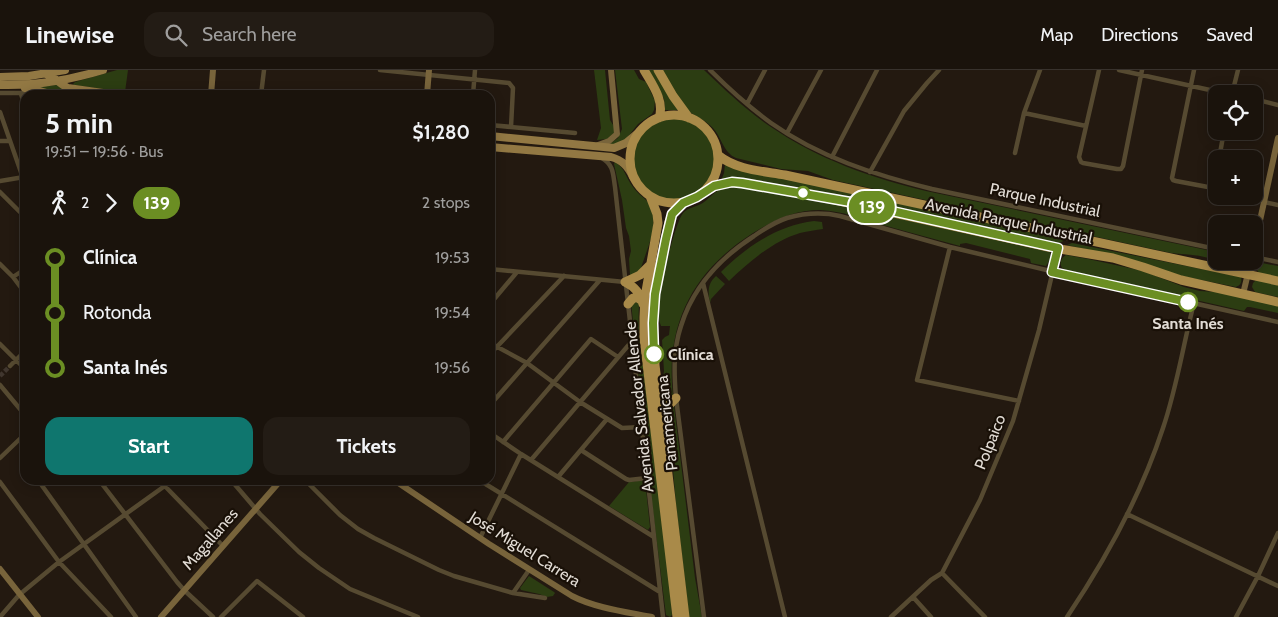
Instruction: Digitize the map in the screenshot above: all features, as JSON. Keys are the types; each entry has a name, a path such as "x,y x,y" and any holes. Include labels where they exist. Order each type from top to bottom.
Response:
{"highway":[{"path":"644,70 660,102 659,118"},
{"path":"658,70 688,118"},
{"path":"669,116 688,118 696,121 709,132 713,139 718,155 717,169 712,182 703,192 683,203 666,203 650,196 637,184 629,163 629,153 632,142 644,126 659,118 669,116"},
{"name":"Avenida Parque Industrial","path":"718,155 740,167 785,175 1278,281"},
{"name":"Avenida Parque Industrial","path":"703,192 720,184 732,182 846,201 1058,248 1113,258 1181,280 1278,302"},
{"name":"Avenida Salvador Allende","path":"650,196 658,218 645,297 645,342 677,617"},
{"name":"Avenida Salvador Allende","path":"683,203 671,218 658,274 654,302 653,336 685,617"},
{"path":"1058,248 1072,241 1089,240"},
{"path":"625,282 640,275 651,264"},
{"path":"625,282 637,290 642,301 644,317"},
{"path":"628,304 633,298 638,298 642,301"},
{"path":"662,422 666,410 676,398"}],"main road":[{"path":"0,77 29,76 65,70"},
{"path":"0,85 58,81 103,70"},
{"path":"46,74 68,88 82,90"},
{"path":"10,85 36,90"},
{"path":"495,137 618,147 639,132"},
{"path":"517,139 520,149"},
{"path":"520,149 531,140"},
{"path":"495,146 611,157 625,164 633,176"}],"street":[{"path":"211,90 213,70"},
{"path":"262,90 264,70"},
{"path":"380,70 429,72 509,83 513,90 511,127"},
{"path":"473,90 475,70"},
{"path":"594,146 609,141 617,134 611,70"},
{"name":"Parque Industrial","path":"711,70 734,93 766,120 832,157 870,172 932,189 1208,247"},
{"path":"747,104 765,70"},
{"path":"787,133 820,70"},
{"path":"832,157 877,70"},
{"path":"870,172 904,111 939,70"},
{"path":"1015,153 1024,113 1040,70"},
{"path":"1099,70 1079,157 1083,163 1117,169 1121,169 1123,166 1142,72"},
{"path":"1118,70 1142,72 1208,90"},
{"path":"1194,70 1172,178 1173,180 1208,187"},
{"path":"1234,85 1238,70"},
{"path":"427,90 429,72"},
{"path":"0,93 20,94"},
{"path":"1263,101 1278,105"},
{"path":"0,112 20,167"},
{"path":"1024,113 1086,126"},
{"path":"495,125 575,133"},
{"path":"1261,215 1278,138"},
{"path":"0,141 10,142"},
{"name":"Panamericana","path":"595,155 604,158 610,164 619,220 663,617"},
{"path":"0,182 20,178"},
{"path":"0,192 20,212"},
{"path":"1264,202 1278,205"},
{"name":"Panamericana","path":"704,617 676,398 674,369 677,341 687,310 694,295 703,283 724,258 772,224 793,216 815,213 836,215 950,247 1052,272 1278,322"},
{"path":"950,247 917,380 1019,401"},
{"name":"Polpaico","path":"891,617 931,580 942,573 980,500 1010,431 1039,330 1058,248"},
{"path":"1263,259 1278,262"},
{"path":"0,264 20,286"},
{"path":"495,270 625,282"},
{"path":"1243,294 1249,270"},
{"path":"13,277 20,272"},
{"path":"495,298 517,272"},
{"path":"564,276 497,347 527,363 580,402 622,428 642,427"},
{"path":"495,399 600,280"},
{"path":"703,283 785,617"},
{"path":"1067,617 1098,568 1144,478 1163,428 1176,383 1194,303"},
{"path":"503,442 591,339 618,358"},
{"path":"531,460 632,340"},
{"path":"0,344 20,364"},
{"path":"10,366 20,356"},
{"path":"0,385 20,409"},
{"path":"558,477 607,419"},
{"path":"495,436 654,537"},
{"path":"0,458 20,439"},
{"path":"580,450 626,479 647,478"},
{"path":"480,538 522,454"},
{"path":"0,482 59,562 110,617"},
{"path":"41,485 136,617"},
{"path":"103,485 184,590 213,617"},
{"path":"235,485 255,508 299,552 319,568 350,589 418,617"},
{"name":"Magallanes","path":"161,617 276,485"},
{"path":"310,485 340,515 358,529 374,538 454,576 513,593 545,598"},
{"name":"José Miguel Carrera","path":"401,485 565,593 579,600 603,607 652,617"},
{"path":"487,485 660,592"},
{"path":"0,617 19,595 59,562 164,486 222,545"},
{"path":"1127,514 1278,586"},
{"path":"1236,617 1278,534"},
{"path":"0,569 38,617"},
{"path":"513,593 529,570"},
{"path":"942,573 983,616"},
{"path":"221,617 257,581 303,617"},
{"path":"913,596 931,617"}],"green space":[{"path":"117,70 128,70 125,90 74,85 75,82"},
{"path":"594,70 605,70 610,120 615,128 614,133 607,139 597,140 601,128"},
{"path":"615,70 634,70 639,79 646,82 655,101 652,114 638,124 626,139 616,145 608,145 618,138 622,129"},
{"path":"648,70 654,70 679,110 665,110 664,99"},
{"path":"662,70 704,70 762,121 807,149 846,166 885,180 926,191 1208,250 1208,258 1171,253 833,180 808,171 781,169 736,158 725,149 713,128 684,107"},
{"path":"56,85 73,90 45,90 34,87"},
{"path":"674,119 690,122 703,131 712,144 715,160 712,176 703,189 690,198 674,201 658,198 645,189 636,176 633,160 636,144 645,131 658,122"},
{"path":"615,162 623,170 630,183 647,201 653,217 652,235 641,268 631,276 629,236"},
{"path":"725,164 1067,239 1058,244 796,187 739,179 721,181"},
{"path":"738,186 782,193 808,200 820,199 1050,252 1051,258 1046,266 1031,263 1030,259 966,243 960,244 960,246 836,212 811,210 777,220 761,228 732,248 714,264 699,282 679,323 674,346 672,370 673,396 664,405 662,340 669,335 670,326 661,326 658,311 664,273 676,228 684,212 706,201 721,189"},
{"path":"822,222 823,229 800,233 780,241 753,260 729,281 721,272 741,254 775,232 801,223"},
{"path":"1072,243 1241,277 1241,282 1236,287 1182,276 1125,258 1067,245"},
{"path":"1066,255 1143,271 1184,287 1200,291 1216,292 1278,305 1278,313 1250,307 1247,307 1244,311 1068,271 1062,268 1061,264 1062,259"},
{"path":"1263,263 1278,266 1278,277 1260,274 1257,270 1263,270"},
{"path":"716,276 725,284 711,299 710,303 709,289 711,282"},
{"path":"1256,280 1278,284 1278,297 1255,292 1252,287"},
{"path":"632,300 639,304 640,343 671,596 672,615 670,617 666,615 649,479"},
{"path":"674,406 695,578 702,617 689,617 668,412"},
{"path":"645,480 650,527 648,530 609,506 629,482"},
{"path":"529,576 554,592 553,596 547,597 521,590 520,588"}],"tunnel":[{"path":"0,376 10,366"}],"bus line":[{"name":"139","path":"654,354 654,302 658,274 671,218 683,203 714,186 732,182 856,203 1058,248 1052,272 1188,302"}],"place":[{"name":"Santa Inés","path":"1188,302"},
{"name":"Clínica","path":"654,354"}]}
